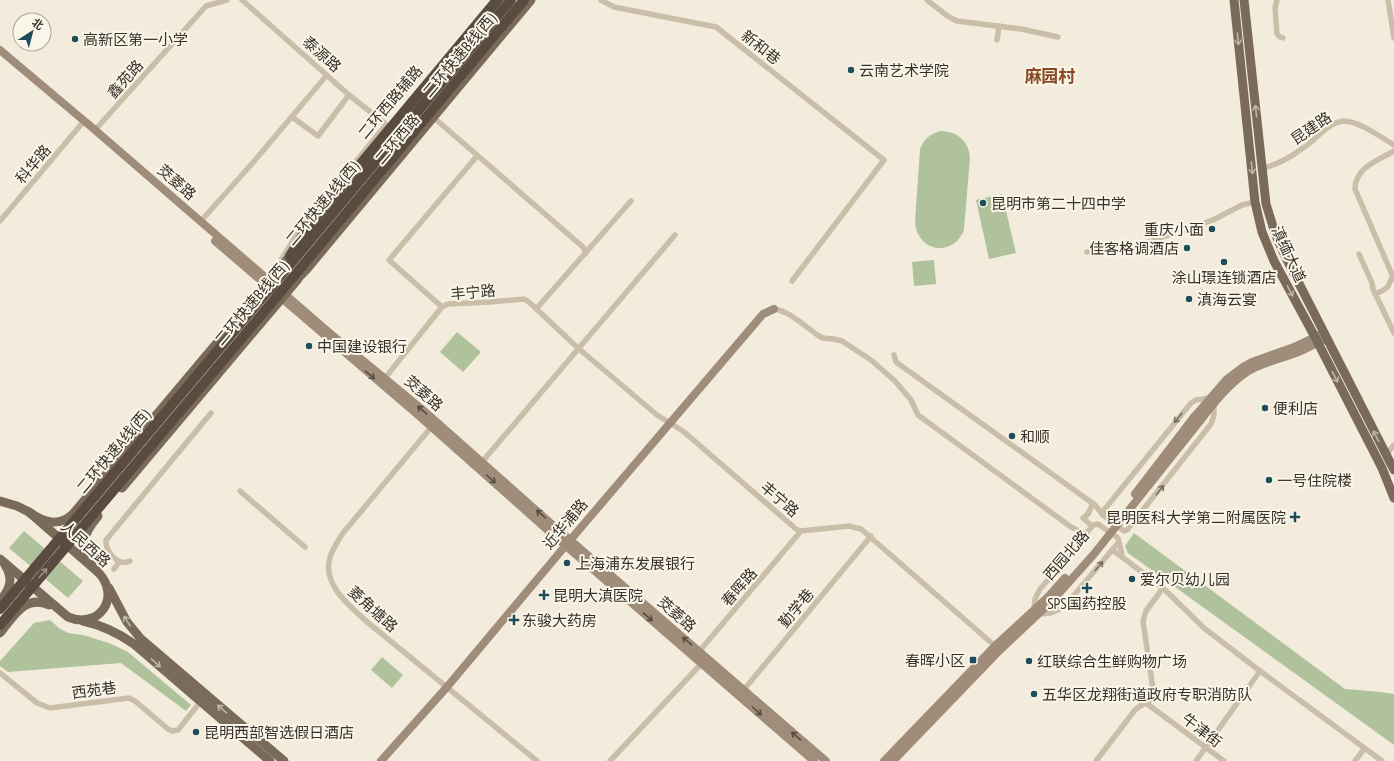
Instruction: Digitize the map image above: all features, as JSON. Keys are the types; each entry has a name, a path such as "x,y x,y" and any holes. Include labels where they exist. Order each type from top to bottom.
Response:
{"highway":[{"path":"290,256 306,229 498,0"},
{"name":"二环快速A线(西)","path":"0,609 511,0"},
{"name":"二环快速B线(西)","path":"1,629 524,0"}],"main road":[{"name":"二环西路","path":"270,284 290,256 504,0"},
{"name":"二环西路","path":"282,295 306,270 531,0"},
{"name":"滇缅大道","path":"1234,0 1255,202 1262,232 1274,261 1382,468 1394,498"},
{"name":"滇缅大道","path":"1244,0 1266,204 1275,233 1325,336 1394,470"},
{"path":"270,284 261,307 282,295"},
{"path":"29,512 46,522 56,523 65,520 73,514 270,284"},
{"path":"98,572 90,563 85,553 84,537 91,524 282,295"},
{"path":"104,478 102,486 106,493 113,495 119,491"},
{"name":"人民西路","path":"0,501 18,506 29,512 98,572 106,582 108,588 108,599 100,613 85,620 74,619"},
{"path":"0,507 6,505 18,506"},
{"path":"0,559 62,613"},
{"path":"0,559 8,570 10,582 8,590 0,601"},
{"path":"106,582 124,618 141,640 284,761"},
{"path":"1,629 22,607 30,602 36,601 45,603 74,619 101,626 122,636 140,649 270,761"},
{"path":"0,616 4,622 1,629"}],"street":[{"name":"鑫苑路","path":"95,130 206,6 227,0"},
{"name":"泰源路","path":"242,0 349,95 387,124"},
{"name":"二环西路辅路","path":"270,284 284,253 301,228 491,0"},
{"name":"新和巷","path":"601,0 611,6 716,27 884,160 792,281"},
{"path":"611,6 616,0"},
{"path":"927,0 949,17 957,21 1021,29 1058,37"},
{"path":"1277,0 1275,8 1277,34 1283,38"},
{"path":"1388,0 1394,38"},
{"path":"997,40 999,26"},
{"name":"茭菱路","path":"0,50 82,123 270,284"},
{"name":"茭菱路","path":"0,57 82,123 95,130 201,221 282,295 742,693 826,761"},
{"path":"201,221 327,75"},
{"path":"292,117 318,136 349,95"},
{"path":"433,117 583,247 586,253"},
{"name":"昆建路","path":"1262,168 1282,162 1304,148 1327,128 1335,123 1344,121 1363,127 1394,146"},
{"name":"科华路","path":"0,222 82,123"},
{"path":"1375,294 1387,288 1390,280 1393,278 1355,189 1355,181 1364,168 1394,151"},
{"path":"442,307 388,260 477,156"},
{"path":"537,308 631,200"},
{"path":"1087,252 1136,246 1213,220 1242,205 1255,202"},
{"path":"482,462 675,235"},
{"path":"1359,254 1372,283 1375,294 1394,333"},
{"name":"茭菱路","path":"282,295 385,378 433,425 482,462 568,542"},
{"name":"丰宁路","path":"385,378 442,307 448,304 524,299 537,308 578,348 658,415 683,431 796,528 801,531 849,526 860,529 871,536 995,646"},
{"path":"774,309 780,309 787,313 823,338 834,338 842,341 870,360 895,381 911,400 918,415 1071,527 1085,534"},
{"name":"近华浦路","path":"381,761 447,687 568,542 763,314 774,309"},
{"name":"西园北路","path":"884,761 995,646 1050,599 1212,400 1230,385 1255,368 1297,353 1316,340 1325,336"},
{"path":"894,356 896,362 1093,503 1104,515 1124,531 1127,530 1158,493 1211,424 1214,415 1212,400 1196,400 1191,403 1104,510 1104,515"},
{"path":"130,561 126,563 120,562 107,549 106,540 108,536 211,413"},
{"name":"菱角塘路","path":"433,425 335,545 330,558 330,579 336,592 341,598 366,621 537,761"},
{"path":"1386,455 1394,445"},
{"path":"240,491 305,546"},
{"path":"1092,526 1083,518 1088,514 1093,503"},
{"path":"1118,542 1064,606 1051,613 1036,611 1035,599 1040,589 1095,524 1098,524 1118,538 1118,542 1121,546 1122,557"},
{"name":"春晖路","path":"697,654 801,531"},
{"name":"勤学巷","path":"742,693 871,536"},
{"path":"1112,550 1163,588 1204,628 1382,761"},
{"path":"114,569 120,562"},
{"path":"1096,761 1139,706 1151,700 1154,696 1143,617 1163,588"},
{"name":"西园北路","path":"893,761 1036,611"},
{"path":"610,761 705,661"},
{"path":"1196,761 1260,671"},
{"name":"西苑巷","path":"0,673 37,703 50,708 129,698 136,701 172,731 178,730 201,702"},
{"name":"茭菱路","path":"742,693 814,761"},
{"name":"牛津街","path":"1146,703 1224,761"},
{"path":"1355,761 1364,749"}],"green space":[{"path":"940,131 952,133 961,138 965,142 970,158 964,230 959,239 952,245 944,248 936,248 928,245 922,240 917,232 915,222 920,149 923,142 928,137"},
{"path":"1002,194 1016,253 989,259 976,200"},
{"path":"934,260 936,284 914,286 912,262"},
{"path":"457,332 481,352 463,372 440,352"},
{"path":"24,531 83,581 68,598 9,548"},
{"path":"1134,533 1345,689 1394,694 1394,745 1128,553 1125,546"},
{"path":"50,620 59,628 68,633 83,635 109,643 128,652 191,705 186,711 121,663 8,672 0,666 0,661 34,623"},
{"path":"382,657 403,675 392,688 371,670"}],"place":[{"name":"高新区第一小学","path":"75,39"},
{"name":"云南艺术学院","path":"851,70"},
{"name":"昆明市第二十四中学","path":"983,203"},
{"name":"重庆小面","path":"1212,229"},
{"name":"佳客格调酒店","path":"1187,248"},
{"name":"涂山璟连锁酒店","path":"1224,262"},
{"name":"滇海云宴","path":"1189,299"},
{"name":"中国建设银行","path":"309,346"},
{"name":"便利店","path":"1265,408"},
{"name":"和顺","path":"1012,436"},
{"name":"一号住院楼","path":"1269,480"},
{"name":"昆明医科大学第二附属医院","path":"1295,517"},
{"name":"上海浦东发展银行","path":"567,563"},
{"name":"爱尔贝幼儿园","path":"1132,579"},
{"name":"SPS国药控股","path":"1087,588"},
{"name":"昆明大滇医院","path":"544,595"},
{"name":"东骏大药房","path":"514,620"},
{"name":"春晖小区","path":"973,660"},
{"name":"红联综合生鲜购物广场","path":"1029,661"},
{"name":"五华区龙翔街道政府专职消防队","path":"1034,694"},
{"name":"昆明西部智选假日酒店","path":"196,732"}],"district":[{"name":"麻园村","path":"1050,76"}]}
